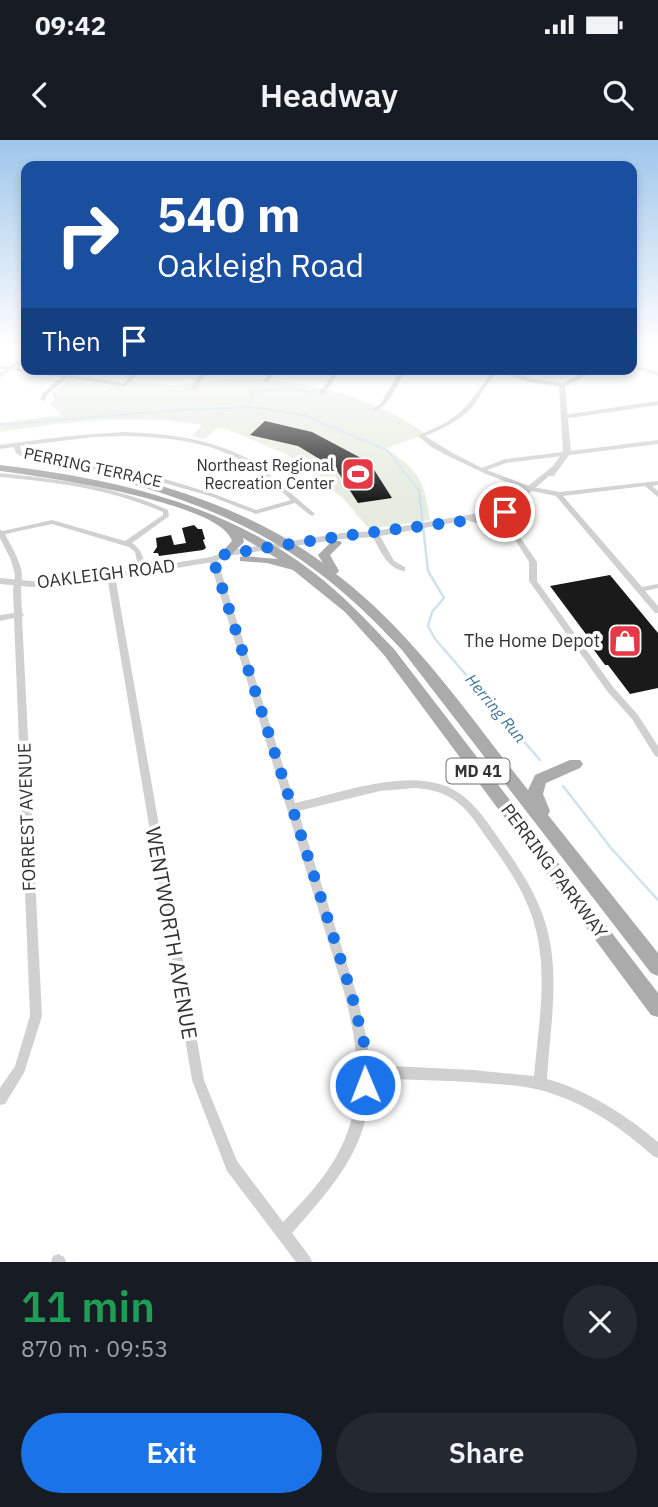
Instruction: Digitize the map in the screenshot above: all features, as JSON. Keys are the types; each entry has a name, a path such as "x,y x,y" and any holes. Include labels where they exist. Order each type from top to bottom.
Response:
{"main road":[{"name":"PERRING PARKWAY","path":"0,460 99,472 172,491 225,511 356,594 408,647 658,967"},
{"name":"PERRING PARKWAY","path":"0,468 113,485 184,506 284,548 356,614 389,652 658,1008"},
{"path":"214,518 238,539 237,546 226,554"},
{"path":"336,543 324,555 326,563 356,594"},
{"path":"244,559 278,562 322,583"},
{"path":"556,837 539,805 536,785 546,774 575,764"}],"street":[{"path":"376,410 388,396"},
{"path":"475,396 459,416 421,436 482,470 558,494 658,483"},
{"path":"563,396 567,452"},
{"path":"564,417 658,403"},
{"path":"0,447 117,434 197,441 247,461 312,514"},
{"path":"482,470 505,461 658,442"},
{"name":"PERRING TERRACE","path":"17,445 18,452 24,456 142,475 212,495 252,512 295,501"},
{"name":"OAKLEIGH ROAD","path":"429,525 471,520 494,513 535,488 567,452"},
{"name":"PERRING TERRACE","path":"0,475 122,495 166,511 166,516 127,543"},
{"path":"646,484 658,495"},
{"path":"558,494 658,611"},
{"path":"494,513 533,562 533,581 610,688 635,717 658,754"},
{"name":"OAKLEIGH ROAD","path":"0,581 51,584 213,559 244,559 284,548 494,513"},
{"path":"471,520 511,531"},
{"path":"0,532 52,522 127,543 138,552 144,571"},
{"name":"FORREST AVENUE","path":"0,532 16,563 20,584 18,591 36,1016 20,1069 0,1099"},
{"path":"375,534 391,562 402,569"},
{"name":"OAKLEIGH ROAD","path":"213,559 226,554 336,543 375,534"},
{"path":"213,559 360,1026 366,1071 360,1114 348,1148 333,1176 283,1233"},
{"name":"WENTWORTH AVENUE","path":"111,576 198,1080 232,1166 305,1262"},
{"path":"639,590 658,586"},
{"path":"0,618 20,615"},
{"path":"292,808 414,784 441,788 471,806 525,887 542,929 547,959 547,998 540,1084"},
{"path":"366,1071 419,1075 449,1073 540,1084 600,1111 658,1151"}],"shaded area":[{"path":"53,396 349,396 358,399 405,420 426,434 386,448 418,477 425,494 430,520 369,529 343,498 288,455 227,429 218,428 204,439 192,436 202,425 126,419 76,422 0,432 0,423 62,415 49,403 55,400"}],"building":[{"path":"265,421 312,432 361,458 373,468 392,498 358,503 336,469 298,446 250,435"},
{"path":"194,525 202,529 206,548 159,556 158,553 153,553 157,547 156,538 171,535 174,545 186,543 182,528"},
{"name":"The Home Depot","path":"610,575 658,633 658,688 630,694 608,665 605,665 594,650 597,649 550,586"}],"waterway":[{"path":"248,407 251,396"},
{"name":"Herring Run","path":"0,425 176,410 252,407 303,415 388,451 419,491"},
{"name":"Herring Run","path":"419,491 428,571 444,598 432,612 428,626 435,639 540,760"},
{"name":"Herring Run","path":"563,786 611,848 658,900"}],"place":[{"name":"Northeast Regional Recreation Center","path":"358,474"},
{"name":"The Home Depot","path":"625,641"}],"route":[{"path":"365,1085 364,1043 351,992 213,559 226,554 356,534 433,526 505,512"}]}
